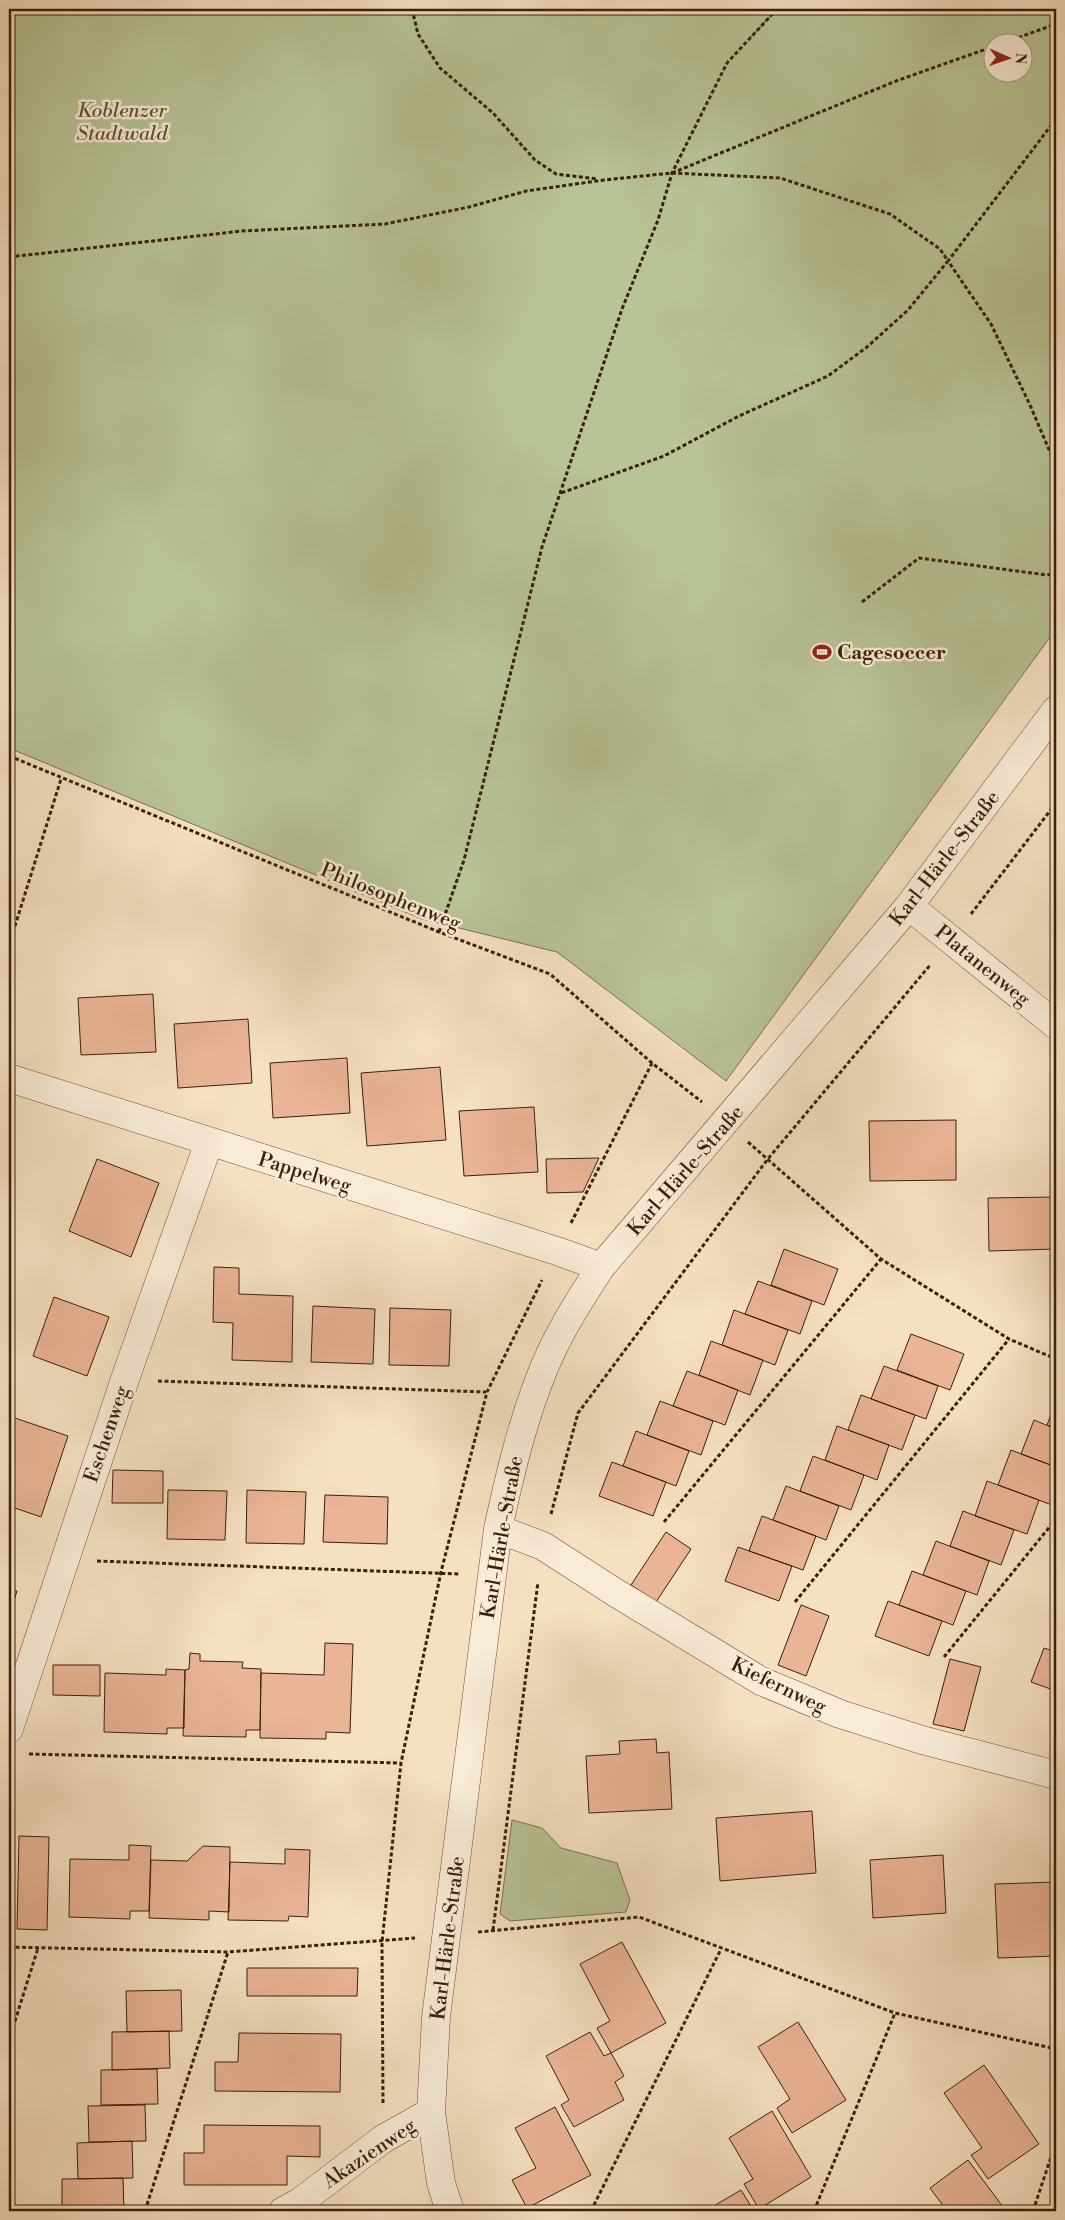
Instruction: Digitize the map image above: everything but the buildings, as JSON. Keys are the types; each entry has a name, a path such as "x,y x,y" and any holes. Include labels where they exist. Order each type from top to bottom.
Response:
{"street":[{"name":"Karl-Härle-Straße","path":"450,2211 441,2183 431,2112 436,2017 490,1578 513,1459 540,1376 572,1312 601,1267 909,906 1056,710"},
{"name":"Platanenweg","path":"909,906 1056,1025"},
{"name":"Pappelweg","path":"9,1078 557,1251 601,1267"},
{"name":"Eschenweg","path":"9,1728 125,1380 209,1142"},
{"name":"Kiefernweg","path":"498,1529 542,1546 761,1681 840,1714 922,1740 1056,1775"},
{"name":"Akazienweg","path":"283,2211 300,2202 382,2139 431,2112"}],"path":[{"path":"412,9 418,34 440,68 492,113 535,160 556,174 604,180"},
{"path":"439,932 464,860 542,547 622,309 658,220 672,173 727,63 777,9"},
{"path":"1032,33 1056,24"},
{"path":"672,173 896,81 982,51"},
{"path":"561,493 664,456 739,416 828,376 867,347 908,310 948,261 1056,119"},
{"path":"9,257 195,235 385,224 469,208 526,191 672,173 780,178 890,214 940,249 991,324 1030,405 1056,466"},
{"path":"862,602 919,558 1047,575 1056,573"},
{"name":"Philosophenweg","path":"9,756 61,779 439,932 550,974 652,1064 727,1121 767,1160 881,1259 1009,1339 1056,1359"},
{"path":"9,945 61,779"},
{"path":"493,1930 542,1546 578,1413 767,1160 951,940 1056,803"},
{"path":"664,1522 881,1259"},
{"path":"795,1602 1009,1339"},
{"path":"125,1380 487,1392"},
{"path":"944,1657 1056,1519"},
{"path":"64,1560 441,1572 490,1578"},
{"path":"28,1754 401,1763"},
{"path":"9,1948 228,1952 382,1942 446,1934 639,1917 896,2013 1056,2049"},
{"path":"9,2040 38,1948"},
{"path":"591,2211 721,1949"},
{"path":"145,2211 228,1952"},
{"path":"814,2211 896,2013"},
{"path":"1033,2211 1056,2142"}],"green space":[{"name":"Koblenzer Stadtwald","path":"9,9 776,9 749,39 778,9 1056,9 1056,629 726,1081 557,952 422,919 9,748"},
{"path":"512,1820 542,1828 561,1848 617,1863 630,1900 626,1912 510,1921 500,1914"}],"place":[{"name":"Cagesoccer","path":"822,652"}]}
